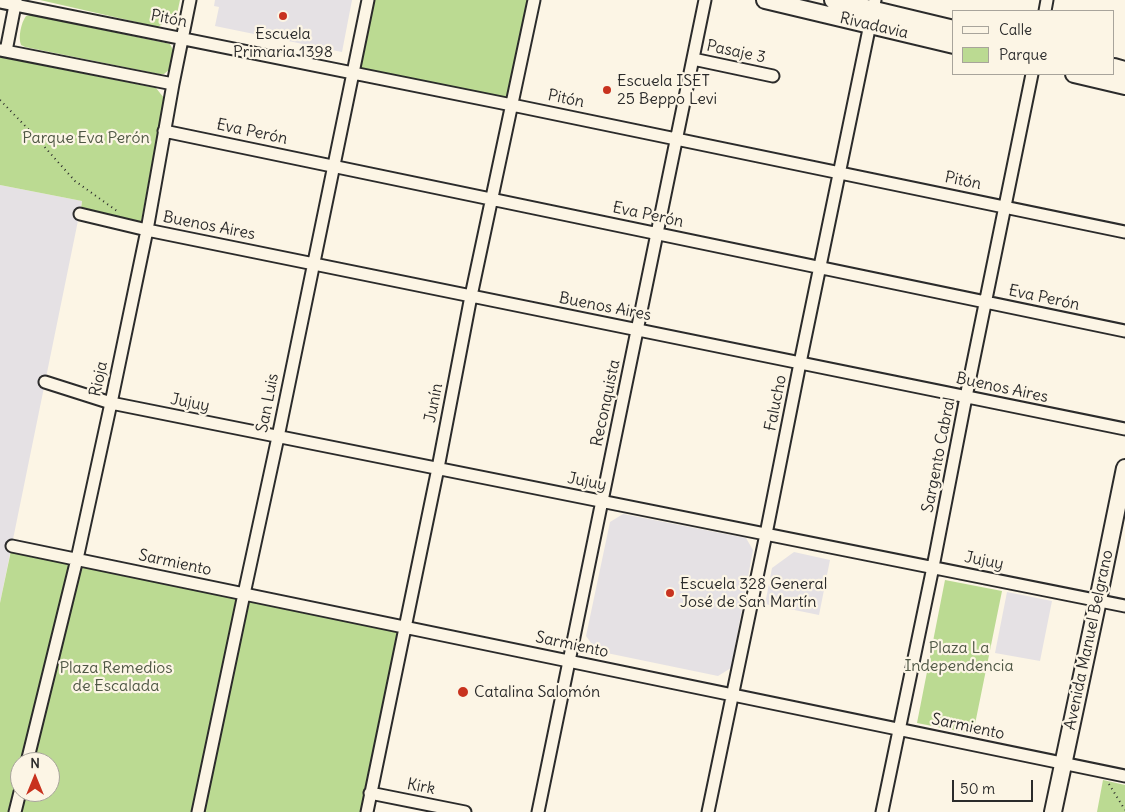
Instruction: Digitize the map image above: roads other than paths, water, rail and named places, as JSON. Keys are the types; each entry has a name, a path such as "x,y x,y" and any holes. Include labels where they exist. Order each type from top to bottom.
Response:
{"street":[{"name":"Rioja","path":"29,752 77,560 111,403 147,230 164,130 190,0"},
{"name":"San Luis","path":"198,812 368,0"},
{"name":"Junín","path":"367,812 438,468 471,296 534,0"},
{"name":"Reconquista","path":"538,812 706,0"},
{"name":"Rivadavia","path":"764,0 872,12 952,29"},
{"name":"Rivadavia","path":"833,0 872,12 952,44"},
{"name":"Pitón","path":"0,2 16,3 677,138 1125,232"},
{"path":"16,3 3,50 173,84"},
{"name":"Falucho","path":"708,812 872,12"},
{"name":"Pasaje 3","path":"693,60 772,76"},
{"name":"Sargento Cabral","path":"882,812 1032,75"},
{"path":"1078,75 1125,86"},
{"name":"Eva Perón","path":"164,130 1125,331"},
{"name":"Buenos Aires","path":"80,214 147,230 1125,429"},
{"name":"Jujuy","path":"45,382 111,403 1125,606"},
{"name":"Avenida Manuel Belgrano","path":"1053,812 1125,468"},
{"name":"Sarmiento","path":"12,546 1125,776"},
{"name":"Kirk","path":"370,793 465,812"}],"place":[{"name":"Escuela Primaria 1398","path":"283,16"},
{"name":"Escuela ISET 25 Beppo Levi","path":"607,90"},
{"name":"Escuela 328 General José de San Martín","path":"670,593"},
{"name":"Catalina Salomón","path":"463,692"}],"park label":[{"name":"Parque Eva Perón","path":"86,138"},
{"name":"Plaza La Independencia","path":"959,657"},
{"name":"Plaza Remedios de Escalada","path":"116,677"}]}
